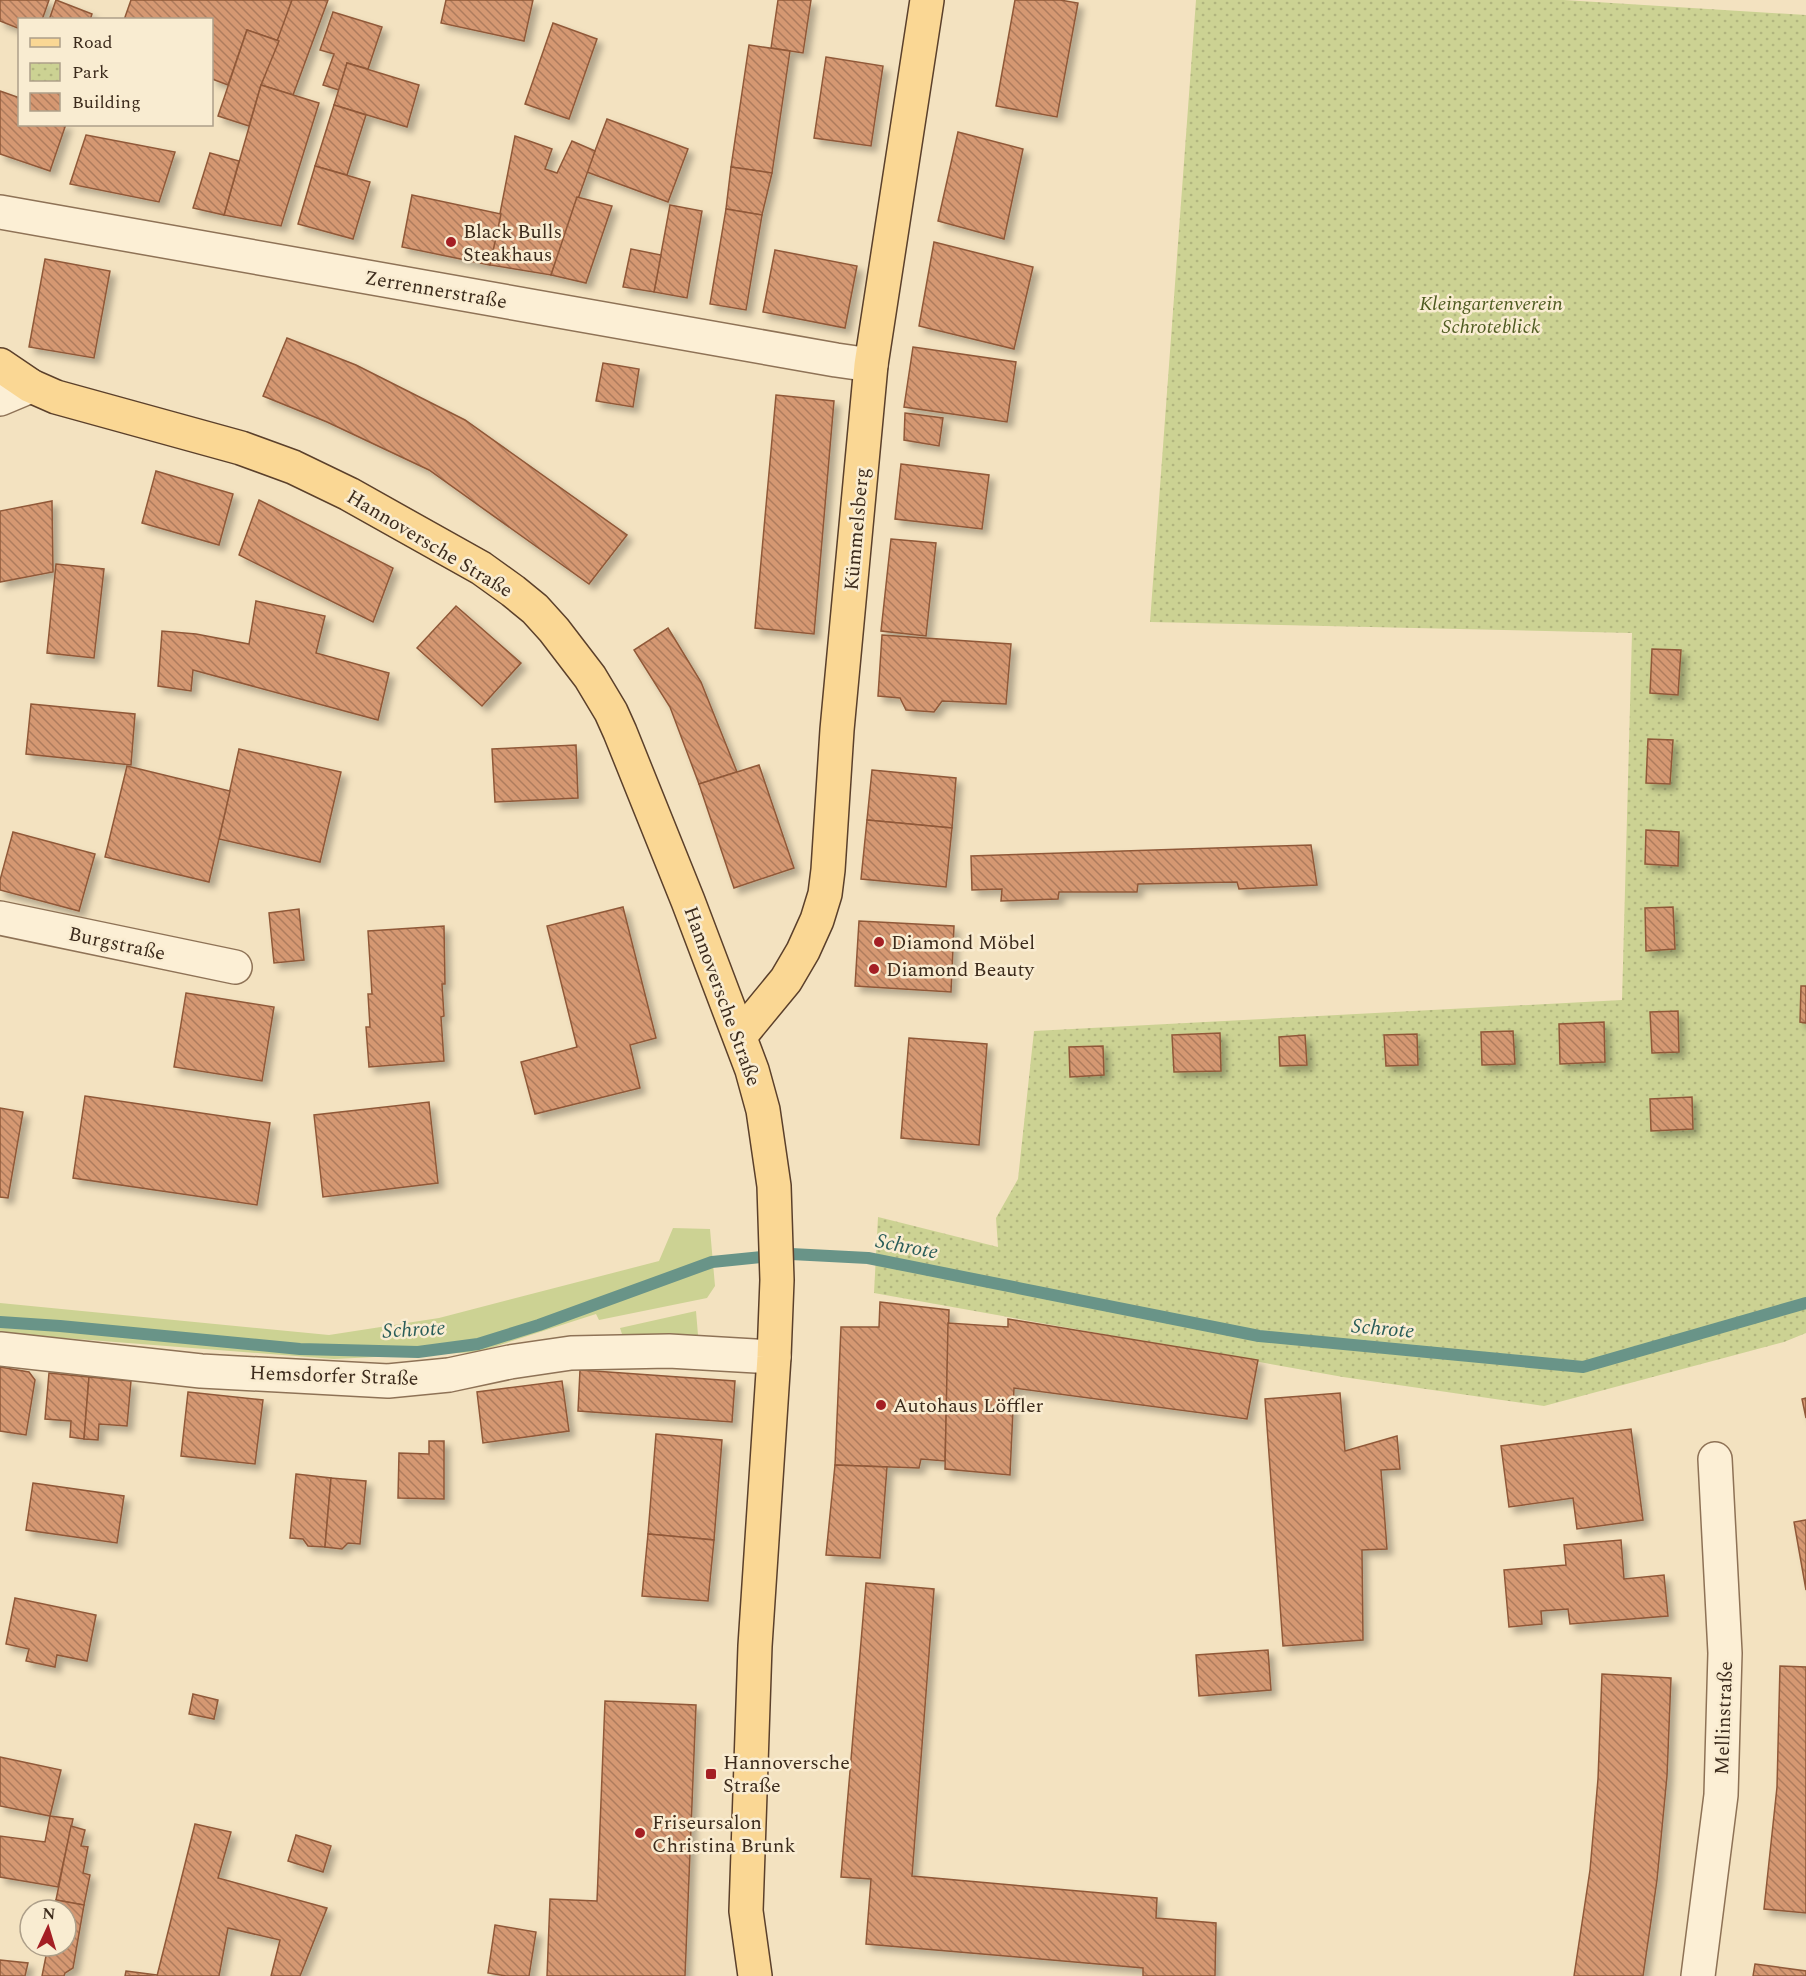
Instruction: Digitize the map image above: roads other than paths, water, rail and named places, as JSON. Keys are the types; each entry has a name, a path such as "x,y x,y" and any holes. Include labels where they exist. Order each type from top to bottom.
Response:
{"main road":[{"name":"Kümmelsberg","path":"740,1036 786,980 807,941 825,894 837,730 871,365 927,0"},
{"name":"Hannoversche Straße","path":"0,365 31,387 56,398 241,448 293,466 349,494 481,568 535,609 578,661 611,712 740,1036 764,1116 774,1186 777,1280 774,1357 754,1646 746,1911 755,1976"}],"street":[{"name":"Zerrennerstraße","path":"0,212 871,365"},
{"path":"0,399 31,387"},
{"name":"Burgstraße","path":"0,918 235,967"},
{"name":"Hemsdorfer Straße","path":"0,1349 201,1371 388,1381 429,1378 571,1353 669,1352 774,1357"},
{"name":"Mellinstraße","path":"1698,1976 1721,1784 1725,1653 1715,1459"}],"waterway":[{"name":"Schrote","path":"0,1322 300,1349 418,1352 478,1344 539,1325 712,1262 791,1254 868,1258 1259,1336 1583,1367 1806,1303"}],"place":[{"name":"Black Bulls Steakhaus","path":"451,242"},
{"name":"Diamond Möbel","path":"879,942"},
{"name":"Diamond Beauty","path":"874,969"},
{"name":"Autohaus Löffler","path":"881,1405"},
{"name":"Hannoversche Straße","path":"711,1774"},
{"name":"Friseursalon Christina Brunk","path":"640,1833"}],"park label":[{"name":"Kleingartenverein Schroteblick","path":"1491,314"}]}
